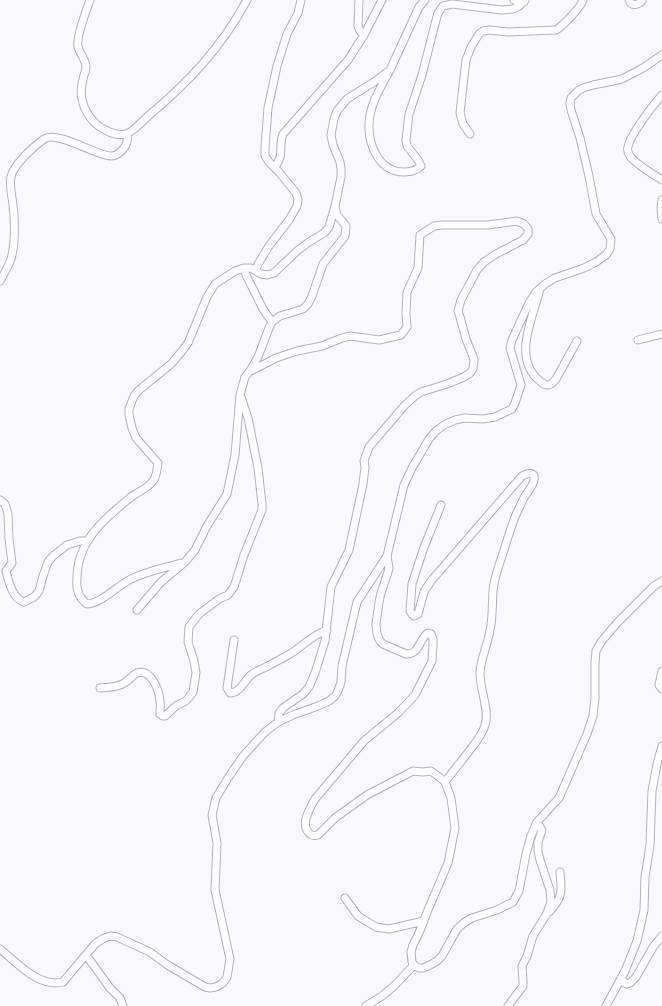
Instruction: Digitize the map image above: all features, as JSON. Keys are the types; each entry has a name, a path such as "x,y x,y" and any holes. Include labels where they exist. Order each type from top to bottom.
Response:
{"street":[{"path":"90,0 78,38 78,47 86,66 81,90 82,100 84,107 96,124 107,131 117,134 127,134 189,80 206,61 239,15 247,0"},
{"path":"256,270 269,246 289,220 297,206 298,199 296,193 289,183 269,162 266,156 265,138 268,108 277,66 287,34 298,13 301,0"},
{"path":"360,0 358,26 364,35"},
{"path":"275,167 281,157 281,138 283,134 348,60 364,35 382,0"},
{"path":"425,0 419,7 390,70 374,100 370,115 369,124 371,144 377,157 384,165 398,172 413,171 421,166 407,146 406,140 409,114 422,75 438,13 445,5 452,4 502,10 514,9 525,1"},
{"path":"514,0 525,1"},
{"path":"470,134 463,124 460,113 466,60 471,47 479,34 483,31 489,30 508,32 556,30 571,16 583,0"},
{"path":"628,0 630,4 633,5 636,5 642,1"},
{"path":"0,949 23,969 38,978 49,982 58,983 63,982 96,944 104,938 111,936 117,937 150,952 166,964 205,987 216,987 223,983 227,977 230,959 215,890 217,843 212,815 216,798 242,756 264,732 278,722 329,701 335,696 341,682 342,666 357,602 387,556 404,485 429,439 444,425 455,420 465,418 495,417 512,409 521,385 510,348 512,340 529,303 541,287 554,278 584,268 596,262 606,255 610,249 611,239 596,214 580,138 571,110 571,98 583,88 622,78 643,68 662,55"},
{"path":"186,562 149,572 130,580 95,603 87,604 83,601 77,591 76,584 79,562 93,533 101,523 153,481 156,474 158,463 136,438 130,422 129,409 134,396 139,390 171,364 188,343 207,296 215,284 235,271 244,268 251,268 261,274 267,275 274,273 297,251 324,233 329,227 342,177 340,162 333,145 331,135 337,111 347,99 390,70"},
{"path":"662,95 654,103 636,131 627,150 628,154 633,160 662,180"},
{"path":"0,281 11,260 15,234 10,186 11,176 15,167 30,151 47,137 71,141 112,156 120,153 126,145 128,140 127,134"},
{"path":"662,200 662,219"},
{"path":"137,610 161,582 186,562 195,550 207,526 227,494 235,455 242,384 258,357 272,322 280,316 306,307 312,296 323,264 346,236 346,226 337,215 335,206"},
{"path":"249,372 276,358 297,351 322,346 350,336 380,340 401,335 407,327 407,292 418,268 420,235 431,227 442,225 488,225 517,221 524,224 528,229 528,234 523,240 484,262 477,270 461,300 458,311 466,339 474,359 473,369 470,374 447,384 421,392 415,396 404,405 369,447 364,461 365,467 363,484 349,550 331,587 325,641 315,673 308,687 300,697 283,708 279,713 278,722"},
{"path":"244,268 263,309 272,322"},
{"path":"541,287 530,321 526,341 526,355 534,376 544,385 548,386 552,384 577,341"},
{"path":"638,340 662,334"},
{"path":"100,688 116,687 125,683 134,674 146,674 150,677 158,690 160,714 163,716 165,716 177,705 186,701 193,692 196,673 188,642 189,627 199,614 219,599 228,595 234,587 244,555 262,510 258,468 248,418 240,395"},
{"path":"441,505 422,550 412,584 410,611 414,616 419,612 424,592 431,581 522,476 529,473 534,476 533,484 515,517 495,579 490,632 480,674 481,690 487,717 485,725 482,734 462,762 445,782"},
{"path":"0,500 5,504 8,514 12,563 6,571 11,588 21,601 24,602 34,597 39,591 48,562 60,550 73,543 88,541"},
{"path":"387,556 389,568 379,602 376,634 383,644 406,654 410,654 417,650 424,635 428,633 431,634 433,639 432,660 415,695 411,700 398,713 364,741 315,799 309,809 305,825 306,830 311,835 318,835 335,818 367,795 413,771 423,772 431,770 445,782 451,798 455,828 448,863 419,933 414,941 411,952 412,962 414,966 419,968 423,968 437,961 442,956 457,929 472,918 497,910 513,902 519,891 526,854 537,822 559,798 587,734 593,716 596,651 601,642 617,623 654,586 662,581"},
{"path":"234,640 227,688 230,693 238,690 250,676 258,670 290,653 314,635 327,630"},
{"path":"662,671 660,684 662,688"},
{"path":"606,1006 625,971 637,941 644,910 645,877 650,845 652,791 662,746"},
{"path":"508,1006 523,986 524,981 522,966 527,956 533,936 546,915 551,903 551,894 540,860 538,842 542,830 537,822"},
{"path":"546,915 556,905 561,897 560,872"},
{"path":"345,898 358,916 376,927 389,930 424,921"},
{"path":"621,978 627,984 633,981 653,947 662,936"},
{"path":"86,955 110,988 120,998 123,1006"},
{"path":"366,1006 378,999 394,986 414,966"}]}
